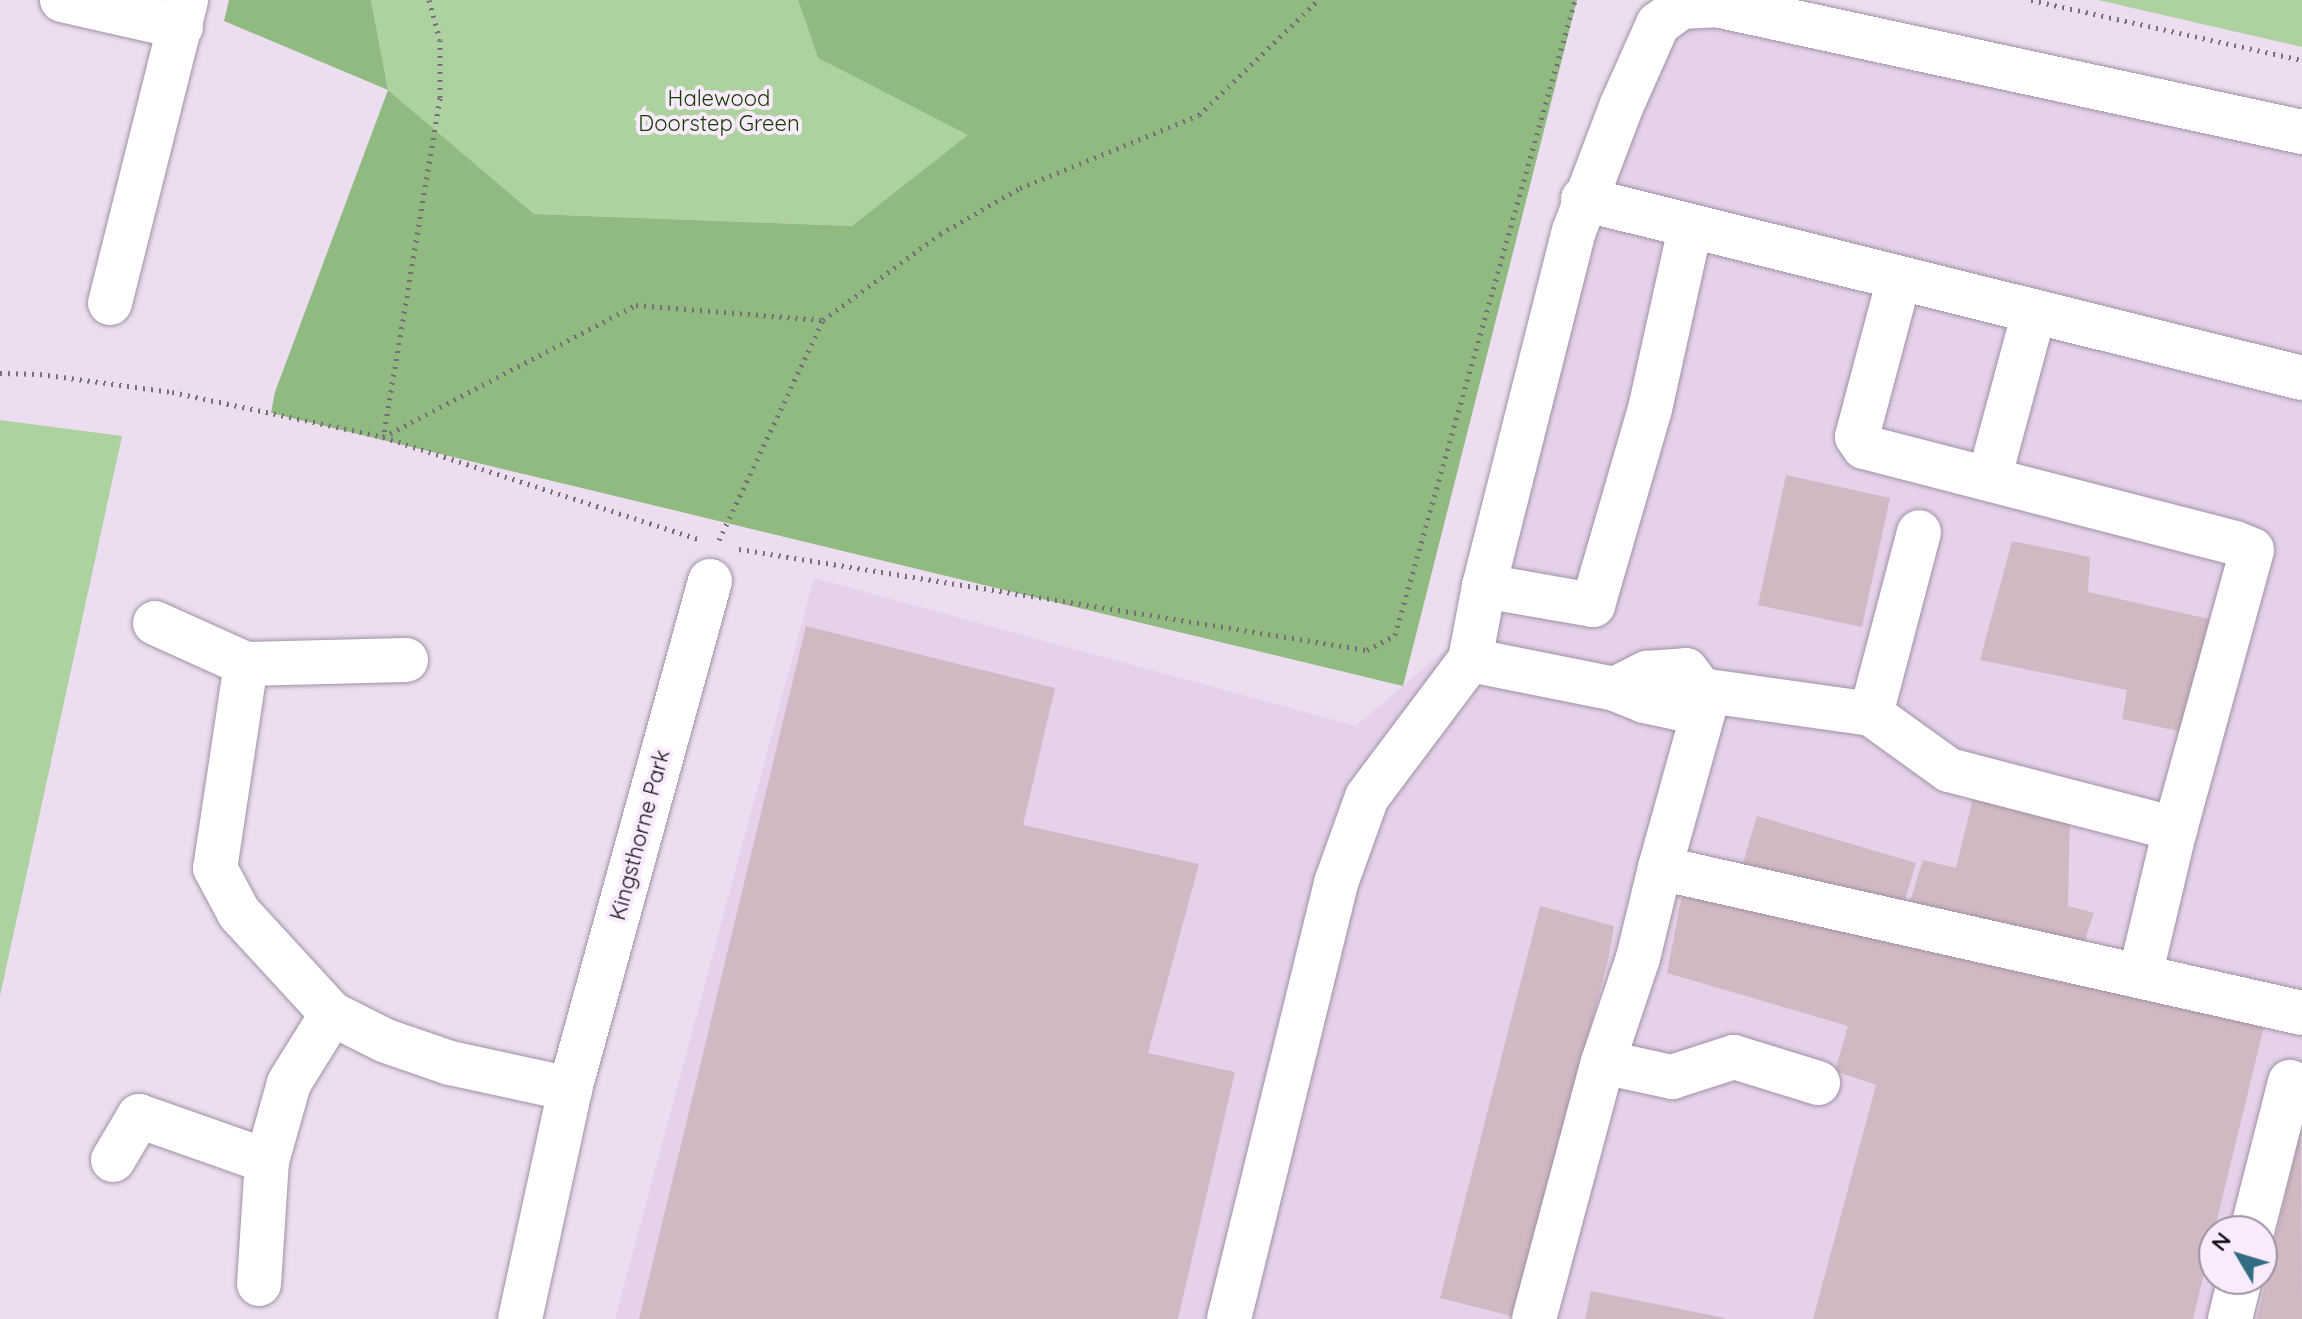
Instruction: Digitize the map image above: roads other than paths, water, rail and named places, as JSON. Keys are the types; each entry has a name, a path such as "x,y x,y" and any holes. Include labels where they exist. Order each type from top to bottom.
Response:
{"street":[{"path":"62,0 184,13 110,303"},
{"path":"1229,1319 1336,883 1367,797 1470,660 1484,586 1583,199 1641,56 1658,24 1681,7 1716,5 2302,132"},
{"path":"1583,199 2302,378"},
{"path":"1484,586 1593,605 1650,409 1690,228"},
{"path":"1899,279 1857,437 1864,447 2235,543 2252,550 2175,829 2140,976"},
{"path":"1989,479 2034,312"},
{"path":"1871,714 1919,532"},
{"name":"Kingsthorne Park","path":"520,1319 570,1089 706,561"},
{"path":"155,623 246,664 406,660"},
{"path":"1470,660 1615,689 1644,701 1678,708 1705,691 1871,714 1949,770 2175,829"},
{"path":"246,664 215,868 239,913 332,1014 386,1041 450,1063 570,1089"},
{"path":"1534,1319 1603,1062 1638,958 1705,691"},
{"path":"1660,868 2302,1013"},
{"path":"259,1284 267,1161 289,1083 332,1014"},
{"path":"1603,1062 1672,1077 1734,1057 1818,1083"},
{"path":"2256,1215 2290,1082"},
{"path":"113,1160 139,1116 267,1161"},
{"path":"2230,1319 2236,1295"}],"park label":[{"name":"Halewood Doorstep Green","path":"719,110"}]}
